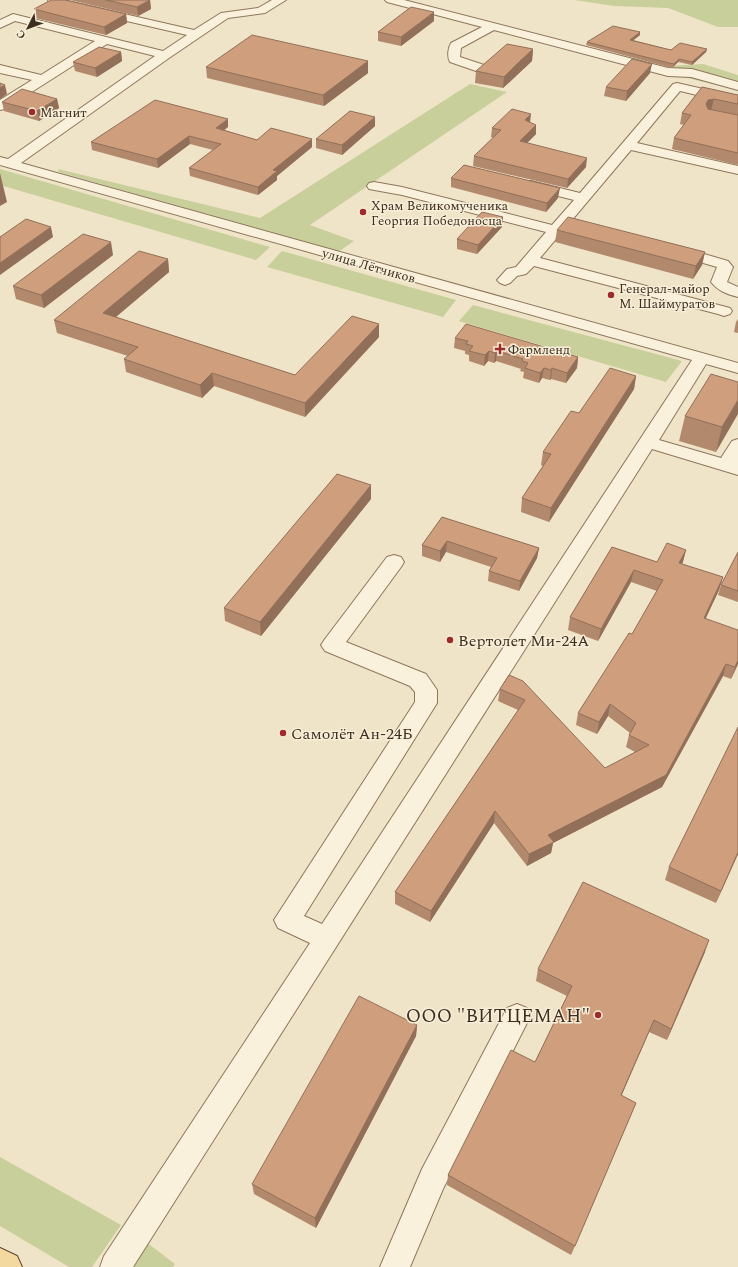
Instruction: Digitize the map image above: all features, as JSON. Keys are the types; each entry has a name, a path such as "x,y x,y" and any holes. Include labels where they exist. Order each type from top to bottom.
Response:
{"main road":[{"path":"0,1264 6,1267"}],"street":[{"path":"56,0 53,1 196,34"},
{"path":"5,163 225,15 261,11 280,0"},
{"path":"391,0 668,72 692,73 738,86"},
{"path":"0,25 13,17 165,55"},
{"path":"480,68 454,59 455,46 493,26"},
{"path":"0,106 105,40"},
{"path":"0,69 42,79"},
{"path":"489,298 512,272 521,271 677,87 738,101"},
{"path":"628,145 738,170"},
{"name":"улица Лётчиков","path":"5,163 738,368"},
{"path":"522,183 583,198"},
{"path":"374,186 559,226 579,225"},
{"path":"664,247 723,264 725,267 719,282 722,286 738,292"},
{"path":"530,260 724,311"},
{"path":"115,1267 702,358"},
{"path":"648,442 732,468 738,445"},
{"path":"327,938 288,920 426,704 426,690 418,680 332,645 394,562"},
{"path":"395,1267 432,1180 516,1017"}],"green space":[{"path":"574,0 738,0 738,27 718,27 668,8 614,6"},
{"path":"703,64 738,75 738,90 666,73 665,70 667,66"},
{"path":"470,84 507,92 310,225 354,241 338,252 59,172 58,169 260,218"},
{"path":"0,169 270,247 256,260 0,185"},
{"path":"282,251 456,300 443,317 267,267"},
{"path":"473,305 682,361 666,382 459,321"},
{"path":"0,1157 121,1225 92,1267 69,1267 0,1226"},
{"path":"146,1242 175,1264 173,1267 131,1267"}],"building":[{"path":"51,0 65,0 126,14 104,27 34,9"},
{"path":"106,0 150,0 137,7"},
{"path":"411,7 434,12 401,37 378,32"},
{"path":"613,26 640,32 630,40 671,50 680,43 707,49 692,62 679,59 674,64 587,42"},
{"path":"252,35 368,61 323,95 206,67"},
{"path":"507,44 533,49 504,77 476,71"},
{"path":"99,47 121,52 95,68 73,62"},
{"path":"632,59 652,64 627,91 606,87"},
{"path":"0,83 5,85 0,88"},
{"path":"702,87 738,95 738,104 714,99 708,100 706,104 708,109 738,115 738,153 674,138 691,115 682,113"},
{"path":"22,89 57,99 37,111 2,102"},
{"path":"155,100 228,119 216,128 257,140 271,128 312,139 273,170 277,171 258,187 189,168 221,144 189,136 157,159 91,142"},
{"path":"512,109 531,114 525,120 536,125 520,141 587,158 568,179 474,156 501,130 492,128"},
{"path":"350,111 375,117 342,145 316,139"},
{"path":"464,165 560,188 547,203 451,178"},
{"path":"482,212 503,217 478,245 457,239"},
{"path":"568,217 705,252 696,266 557,230"},
{"path":"26,219 51,227 0,263 0,237"},
{"path":"83,234 111,242 41,295 13,286"},
{"path":"139,251 168,259 103,313 295,375 352,316 379,324 305,403 212,373 200,385 124,359 138,347 54,320"},
{"path":"466,324 578,357 567,373 552,368 551,370 544,368 540,373 525,368 528,363 522,361 523,359 497,351 495,353 489,351 485,355 469,351 473,346 466,344 468,341 455,338"},
{"path":"610,368 636,376 551,508 522,498 551,454 543,452 571,411 579,413"},
{"path":"711,374 738,382 738,400 722,427 685,416"},
{"path":"337,474 371,485 260,622 224,608"},
{"path":"442,517 539,548 520,581 489,571 497,558 447,541 440,551 422,545"},
{"path":"667,543 686,550 679,563 723,577 704,618 738,630 738,660 735,667 726,664 666,775 548,835 554,842 529,854 495,811 431,911 395,892 525,700 500,689 509,675 523,681 605,768 649,745 629,735 636,723 610,704 599,722 578,713 629,633 632,634 663,580 634,570 601,629 570,617 612,547 657,562"},
{"path":"738,552 738,591 721,585"},
{"path":"738,727 738,852 721,891 669,867"},
{"path":"583,882 709,940 671,1029 654,1020 621,1095 636,1103 575,1246 448,1175 511,1050 535,1062 572,986 538,969"},
{"path":"359,996 417,1025 315,1218 252,1184"}],"place":[{"name":"Магнит","path":"32,112"},
{"name":"Храм Великомученика Георгия Победоносца","path":"363,212"},
{"name":"Генерал-майор М. Шаймуратов","path":"611,295"},
{"name":"Фармленд","path":"500,349"},
{"name":"Вертолет Ми-24А","path":"450,640"},
{"name":"Самолёт Ан-24Б","path":"283,733"},
{"name":"ООО \"ВИТЦЕМАН\"","path":"598,1015"}]}
